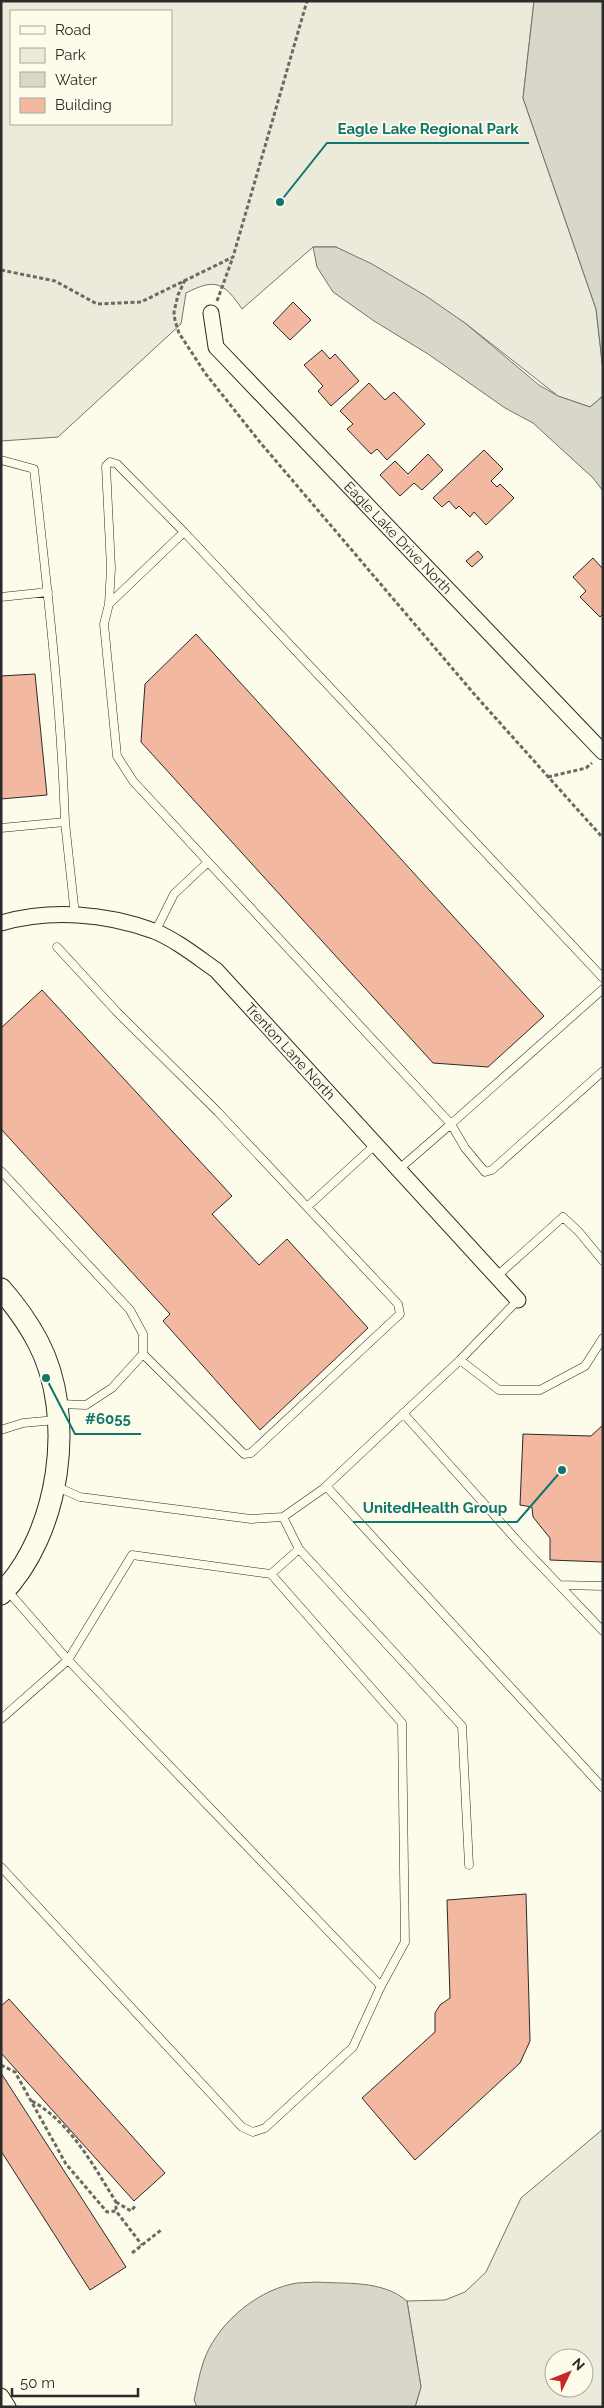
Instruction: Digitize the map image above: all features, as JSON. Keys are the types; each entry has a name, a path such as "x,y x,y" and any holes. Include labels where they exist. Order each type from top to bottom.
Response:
{"street":[{"name":"Eagle Lake Drive North","path":"211,313 216,347 603,752"},
{"name":"Trenton Lane North","path":"1,923 19,918 75,915 108,918 155,932 186,949 216,970 518,1300"},
{"path":"1,1289 16,1307 38,1342 51,1376 58,1412 58,1461 55,1486 36,1541 4,1592"},
{"path":"1,2396 8,2407"}],"lane":[{"path":"1,460 34,469 48,592 64,774 65,822 75,915"},
{"path":"603,978 184,532 117,464 110,462 106,466 111,568 109,604 104,624 117,756 133,781 451,1124 465,1148 485,1172 492,1170 603,1070"},
{"path":"109,604 184,532"},
{"path":"1,597 48,592"},
{"path":"1,828 65,822"},
{"path":"155,932 174,894 207,863"},
{"path":"57,947 117,1012 218,1112 307,1206 398,1304 400,1314 251,1453 244,1454 143,1354"},
{"path":"398,1170 603,989"},
{"path":"307,1206 375,1145"},
{"path":"1,1171 130,1310 143,1334 143,1354 112,1388 86,1405 1,1430"},
{"path":"497,1276 563,1217 603,1260"},
{"path":"55,1486 80,1497 251,1519 283,1517 326,1486 460,1360 518,1300"},
{"path":"460,1360 499,1390 540,1390 585,1366 603,1338"},
{"path":"403,1414 520,1545 603,1631"},
{"path":"326,1486 603,1788"},
{"path":"283,1517 299,1549 462,1726 469,1865"},
{"path":"271,1574 299,1549"},
{"path":"1,1719 68,1660 132,1555 271,1574 402,1723 405,1942 381,1986 353,2047 265,2128 253,2132 242,2127 1,1867"},
{"path":"559,1585 603,1586"},
{"path":"4,1592 381,1986"}],"path":[{"path":"211,313 224,288 307,1"},
{"path":"1,270 55,281 98,304 141,302 233,257"},
{"path":"185,280 178,295 174,312 175,321 179,333 205,373 284,471 475,695 603,838"},
{"path":"548,777 586,768 603,752"},
{"path":"1,2065 15,2072 66,2164 107,2212 116,2211"},
{"path":"30,2100 48,2110 83,2149 116,2202 131,2211 136,2205"},
{"path":"116,2202 116,2211 142,2245"},
{"path":"132,2253 161,2230"}],"green space":[{"path":"1,1 534,1 523,98 596,309 603,370 603,396 590,407 558,396 465,323 336,247 313,247 242,309 230,293 218,285 204,285 186,293 181,324 58,437 1,441"},
{"path":"603,2129 603,2407 415,2407 421,2387 407,2301 445,2300 465,2292 486,2272 521,2198"}],"water":[{"path":"534,1 603,1 603,370 596,309 523,98"},
{"path":"313,247 336,247 372,264 426,296 465,323 539,385 558,396 590,407 603,396 603,491 593,478 533,423 505,408 428,354 374,321 333,292 317,267"},
{"path":"315,2282 375,2286 387,2289 407,2301 421,2387 415,2407 197,2407 194,2400 203,2363 209,2349 226,2324 250,2303 278,2288 298,2283"}],"building":[{"path":"293,302 311,320 290,340 273,323"},
{"path":"322,350 330,359 335,354 359,381 331,406 318,391 323,386 304,365"},
{"path":"369,383 385,400 394,392 425,424 387,460 377,449 371,454 347,429 353,424 340,411"},
{"path":"484,450 503,469 491,481 497,487 500,484 514,498 486,525 474,512 470,517 459,506 456,509 449,501 442,507 433,498"},
{"path":"428,454 443,470 422,490 414,483 400,496 380,475 395,461 408,474"},
{"path":"478,551 483,557 472,567 466,561"},
{"path":"593,558 603,569 603,614 600,617 580,597 586,591 573,577"},
{"path":"196,634 544,1016 488,1067 433,1063 141,742 145,684"},
{"path":"35,674 47,795 1,799 1,676"},
{"path":"42,990 232,1196 212,1214 259,1265 287,1239 368,1328 260,1430 163,1321 170,1314 1,1129 1,1028"},
{"path":"603,1425 603,1562 550,1560 550,1538 533,1517 532,1507 520,1505 523,1434 591,1436"},
{"path":"526,1894 530,2041 520,2063 415,2160 362,2098 435,2032 435,2013 440,2005 450,1998 447,1900"},
{"path":"9,1999 165,2173 134,2201 1,2053 1,2006"},
{"path":"1,2073 126,2267 90,2290 1,2151"}],"place":[{"name":"Eagle Lake Regional Park","path":"280,202"},
{"name":"#6055","path":"46,1378"},
{"name":"UnitedHealth Group","path":"562,1470"}]}
